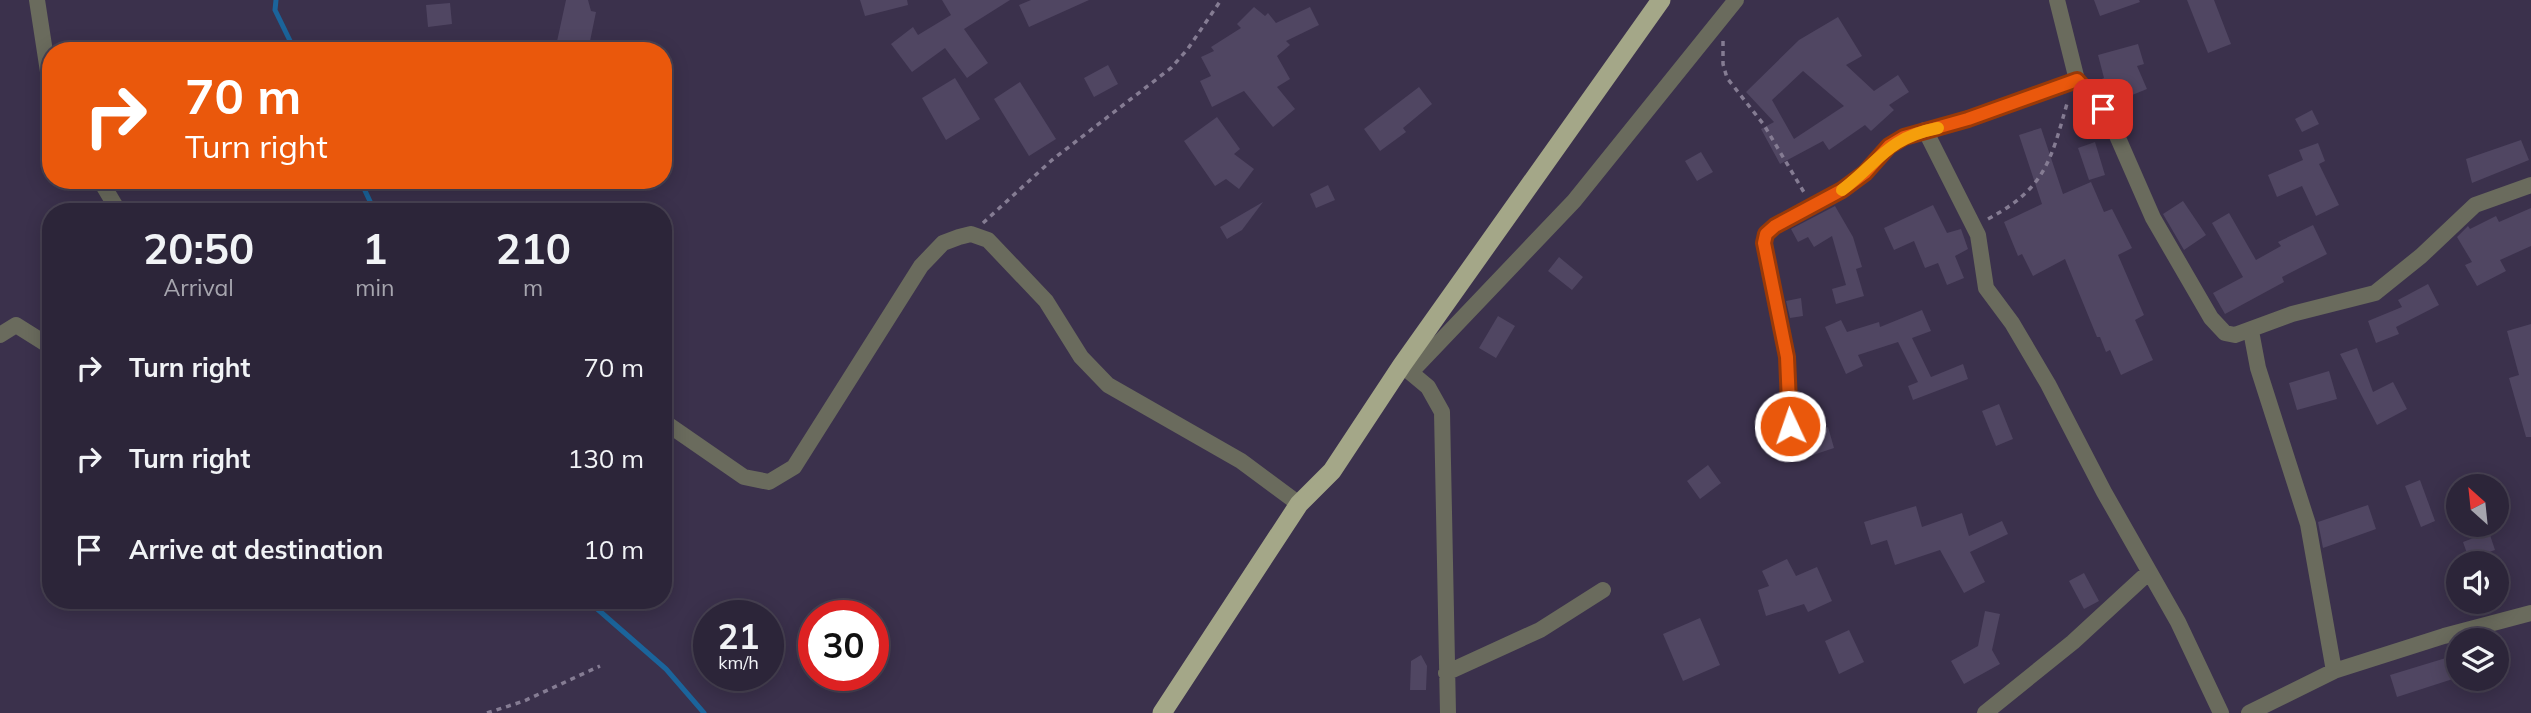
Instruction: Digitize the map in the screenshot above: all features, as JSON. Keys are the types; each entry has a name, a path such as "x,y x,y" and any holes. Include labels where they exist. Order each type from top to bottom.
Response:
{"highway":[{"path":"1162,713 1299,504 1332,471 1407,368 1661,0"}],"street":[{"path":"37,0 43,42"},
{"path":"1448,713 1442,412 1438,400 1407,368 1574,201 1736,0"},
{"path":"2057,0 2077,80 2111,122 2153,218 2211,318 2225,333 2235,335 2251,331 2292,314 2375,293 2421,256 2475,205 2531,185"},
{"path":"1790,426 1787,357 1765,238 1775,226 1813,208 1865,173 1889,146 1925,131 1968,119 2077,80"},
{"path":"1925,131 1978,234 1986,288 2012,323 2048,384 2178,622 2221,713"},
{"path":"672,427 744,477 769,482 794,467 921,266 943,243 971,234 988,240 1012,262 1046,302 1081,357 1108,385 1241,461 1299,504"},
{"path":"0,335 16,325 42,341"},
{"path":"2251,331 2258,368 2308,524 2334,671"},
{"path":"1985,713 2073,642 2149,572"},
{"path":"1446,673 1540,630 1603,590"},
{"path":"2249,713 2334,671 2444,636 2531,613"}],"path":[{"path":"971,234 1052,160 1171,68 1187,50 1221,0"},
{"path":"1718,22 1723,37 1723,64 1727,78 1764,125 1813,208"},
{"path":"1974,226 2015,204 2039,180 2077,80"},
{"path":"486,713 524,701 600,666"}],"building":[{"path":"566,0 588,0 591,11 596,12 590,42 557,42"},
{"path":"860,0 907,0 908,5 865,16"},
{"path":"942,0 1010,0 964,29 988,63 967,78 945,48 912,72 891,44 913,27 918,35 951,15"},
{"path":"1031,0 1089,0 1029,27 1019,5"},
{"path":"2094,0 2139,0 2140,2 2100,16"},
{"path":"2187,0 2214,0 2231,44 2208,53"},
{"path":"450,3 452,24 428,27 426,5"},
{"path":"1254,7 1265,16 1268,13 1276,23 1310,7 1319,25 1286,41 1290,45 1277,56 1290,79 1277,87 1295,109 1273,127 1244,91 1212,107 1200,81 1211,76 1201,57 1214,51 1211,47 1241,28 1237,24"},
{"path":"1838,17 1862,56 1846,65 1874,91 1898,75 1909,92 1889,105 1894,110 1871,131 1865,125 1829,150 1823,141 1780,164 1761,129 1774,122 1746,92 1799,40","holes":["1803,71 1844,106 1794,139 1772,100"]},
{"path":"2138,44 2144,64 2137,66 2147,89 2110,104 2093,83 2104,78 2098,55"},
{"path":"1108,65 1118,84 1094,97 1084,78"},
{"path":"955,78 980,119 946,140 922,98"},
{"path":"1020,82 1056,139 1029,156 994,99"},
{"path":"1419,87 1432,104 1403,128 1406,132 1380,151 1364,129"},
{"path":"2312,110 2319,124 2302,132 2295,119"},
{"path":"1217,117 1240,149 1234,154 1254,169 1239,189 1226,179 1215,186 1184,141"},
{"path":"2041,128 2063,194 2091,182 2104,212 2112,209 2132,248 2118,255 2144,315 2135,320 2153,360 2121,375 2110,350 2106,352 2100,337 2097,337 2065,259 2033,276 2022,254 2018,256 2004,222 2042,204 2019,135"},
{"path":"2521,140 2529,160 2472,183 2466,159"},
{"path":"2095,142 2105,175 2089,180 2078,148"},
{"path":"2318,143 2325,161 2319,164 2339,205 2316,216 2302,186 2277,197 2268,175 2303,160 2299,150"},
{"path":"1701,152 1713,172 1697,181 1685,161"},
{"path":"1328,185 1335,200 1316,208 1310,194"},
{"path":"2183,201 2206,235 2184,250 2163,214"},
{"path":"1263,202 1242,230 1227,239 1220,227"},
{"path":"1933,205 1947,233 1961,229 1968,249 1955,256 1964,278 1947,285 1938,263 1925,268 1914,241 1894,250 1884,228"},
{"path":"1835,206 1853,237 1862,267 1856,269 1864,296 1836,304 1832,289 1846,285 1832,236 1814,247 1808,237 1798,242 1791,229"},
{"path":"2531,208 2531,246 2500,260 2506,271 2477,286 2465,265 2472,262 2457,237 2468,226 2470,229 2496,216 2499,222"},
{"path":"2229,213 2256,260 2281,246 2278,242 2313,225 2327,254 2282,277 2284,282 2225,314 2213,293 2243,277 2212,223"},
{"path":"1559,257 1583,277 1572,290 1548,271"},
{"path":"2428,284 2439,305 2396,327 2399,334 2376,343 2368,321 2402,307 2398,300"},
{"path":"1801,298 1803,316 1790,318 1786,301"},
{"path":"1922,310 1931,331 1912,338 1931,377 1963,364 1968,379 1913,400 1908,386 1918,382 1898,342 1858,355 1863,366 1846,374 1825,327 1841,320 1847,332 1879,322 1880,327"},
{"path":"1498,316 1515,326 1496,358 1479,348"},
{"path":"2531,324 2531,437 2526,437 2509,378 2519,375 2507,331"},
{"path":"2357,348 2373,392 2393,382 2407,409 2377,425 2340,354"},
{"path":"2329,371 2337,399 2297,410 2289,383"},
{"path":"1999,404 2013,439 1996,446 1982,411"},
{"path":"1828,427 1834,448 1813,455 1807,434"},
{"path":"1708,465 1721,483 1700,499 1687,481"},
{"path":"2420,480 2435,521 2421,527 2405,486"},
{"path":"2368,505 2376,529 2323,548 2318,522"},
{"path":"1916,506 1922,527 1962,513 1969,536 2002,521 2008,534 1970,552 1985,582 1964,593 1940,550 1895,565 1887,540 1871,545 1864,522"},
{"path":"2476,537 2491,537 2495,550 2466,551 2463,542"},
{"path":"1787,559 1796,576 1817,567 1832,601 1808,612 1804,604 1766,616 1758,590 1769,586 1762,571"},
{"path":"2084,573 2099,601 2084,609 2069,581"},
{"path":"1985,611 2000,614 1992,650 2000,664 1964,684 1951,661 1978,646"},
{"path":"1700,618 1720,665 1683,681 1663,634"},
{"path":"1849,630 1864,662 1839,674 1825,641"},
{"path":"1421,655 1427,666 1426,690 1410,690 1411,661"},
{"path":"2446,658 2446,681 2397,697 2390,675"}],"waterway":[{"path":"276,0 275,10 291,42"},
{"path":"364,189 371,203"},
{"path":"597,609 666,669 704,713"}],"slow traffic":[{"path":"1842,190 1865,173 1889,146 1904,137 1938,128"}],"route":[{"path":"1790,426 1787,357 1764,243 1770,229 1842,190 1865,173 1889,146 1904,137 1968,119 2077,80 2103,109"}]}
